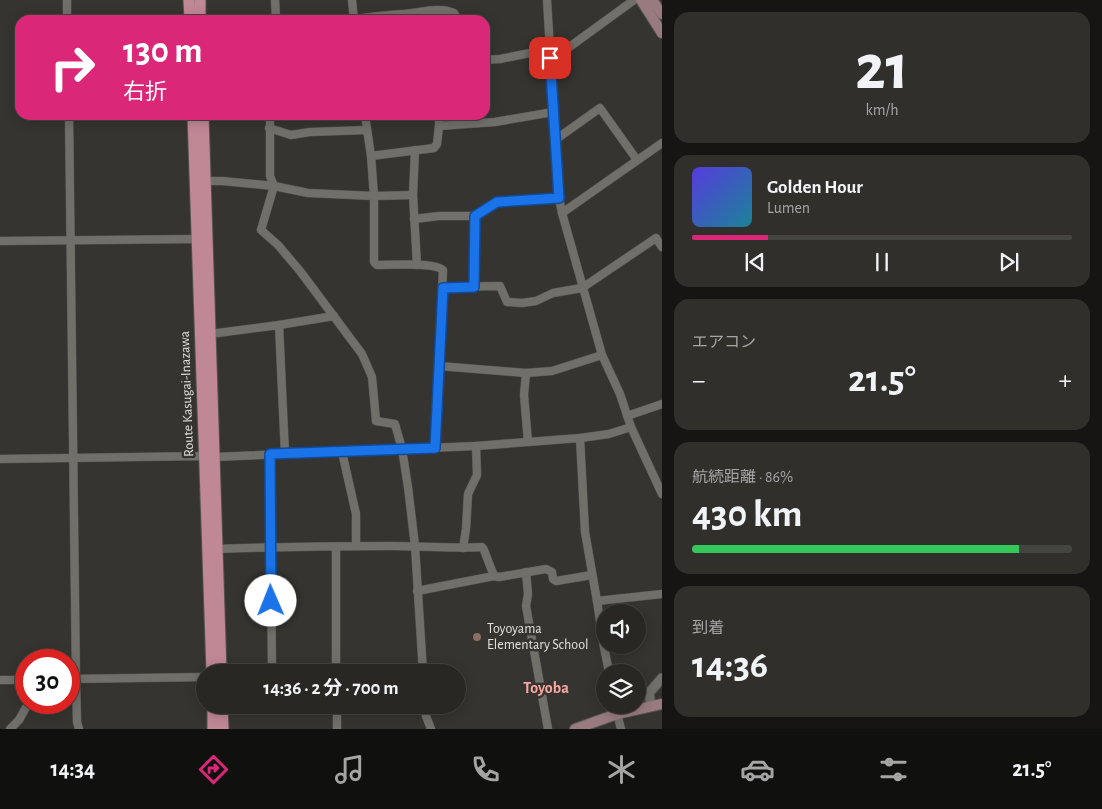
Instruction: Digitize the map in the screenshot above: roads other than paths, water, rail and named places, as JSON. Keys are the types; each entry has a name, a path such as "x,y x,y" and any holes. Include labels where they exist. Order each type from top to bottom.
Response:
{"main road":[{"path":"189,0 190,15"},
{"path":"200,0 200,15"},
{"path":"641,0 662,32"},
{"path":"652,0 662,14"},
{"name":"Route Kasugai-Inazawa","path":"194,120 200,180 210,334 209,457 212,664"},
{"name":"Route Kasugai-Inazawa","path":"203,120 197,239 209,457 218,549 221,664"},
{"path":"213,714 213,729"},
{"path":"222,714 223,729"},
{"path":"575,729 607,714"}],"street":[{"path":"67,0 68,15"},
{"path":"275,0 276,15"},
{"path":"352,0 354,15"},
{"path":"547,0 559,198 562,213 602,355 620,394 631,427 662,494"},
{"path":"490,60 550,54 557,56 634,0"},
{"path":"395,15 433,10 447,10 455,15"},
{"path":"555,140 600,108 637,160"},
{"path":"439,126 504,121 553,112"},
{"path":"69,120 74,457 72,649"},
{"path":"270,120 270,176 274,186 261,230 283,252 362,354 372,377 376,421 395,424 402,449 415,546 422,664"},
{"path":"366,120 374,196 374,262 377,265 417,265 443,270 435,448"},
{"path":"371,156 436,147 439,120"},
{"path":"270,128 291,135 310,132 367,130"},
{"path":"562,213 662,143"},
{"path":"415,150 413,195 417,265"},
{"path":"200,180 222,180 274,186 308,193 374,196 413,195"},
{"path":"414,219 439,216 475,216 497,202 559,198"},
{"path":"474,287 475,216"},
{"path":"443,288 500,286 507,302 522,303 536,301 553,293 582,288 656,238 662,246"},
{"path":"0,241 197,239"},
{"path":"210,334 334,316"},
{"path":"279,325 285,454"},
{"path":"439,366 526,373 552,372 602,355"},
{"path":"526,373 524,394 528,442"},
{"path":"627,416 662,404"},
{"path":"0,458 209,457 476,446 580,438 610,434 631,427"},
{"path":"580,438 585,532 607,664"},
{"path":"463,548 468,494 477,475 476,446"},
{"path":"342,452 356,514 356,546"},
{"path":"270,454 272,664"},
{"path":"218,549 356,546 482,547 494,576"},
{"path":"336,547 336,664"},
{"path":"417,591 494,576 499,577 546,569 552,572 553,579 556,581 592,575"},
{"path":"526,572 528,594 526,606 548,729"},
{"path":"597,601 662,594"},
{"path":"80,679 196,677"},
{"path":"657,705 649,693 662,678"},
{"path":"0,680 15,680"},
{"path":"10,729 22,714"},
{"path":"76,714 79,729"},
{"path":"337,714 337,729"},
{"path":"426,714 431,729"},
{"path":"617,714 621,729"}],"place":[{"name":"Toyoyama Elementary School","path":"477,637"}],"district":[{"name":"Toyoba","path":"546,688"}]}
